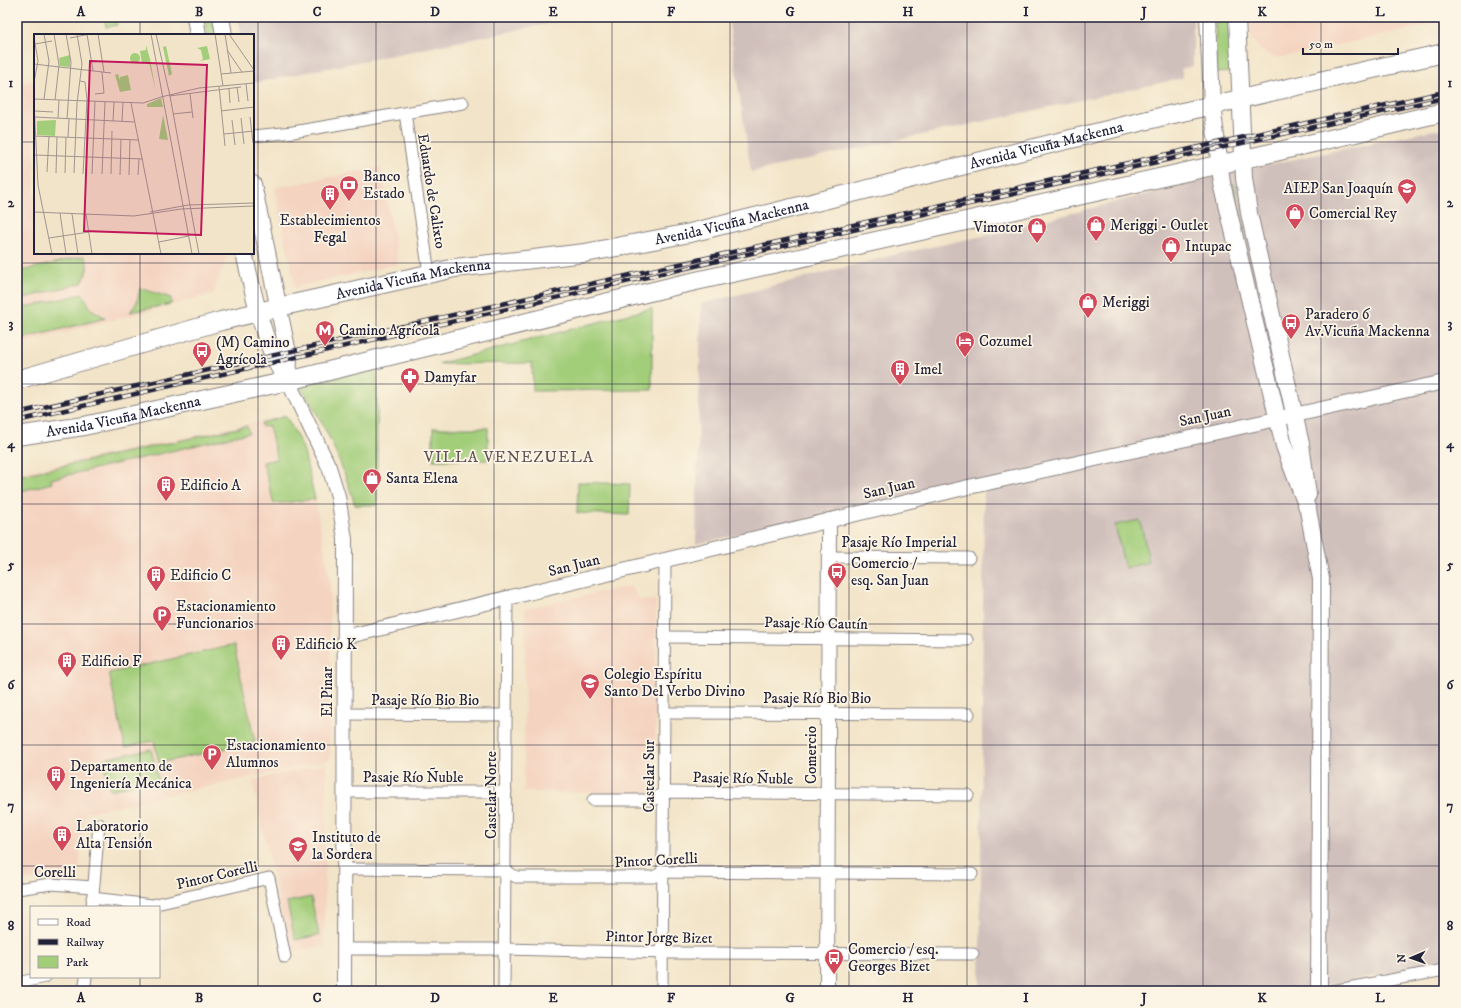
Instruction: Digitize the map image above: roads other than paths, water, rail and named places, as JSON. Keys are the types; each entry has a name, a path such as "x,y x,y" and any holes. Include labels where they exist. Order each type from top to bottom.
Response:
{"main road":[{"path":"195,17 198,34"},
{"path":"221,17 224,34"},
{"path":"1208,17 1213,123 1222,183 1284,446 1301,496 1307,507"},
{"path":"1237,17 1243,160 1249,213 1301,444 1308,494 1307,507 1318,560 1322,597 1319,991"},
{"name":"Avenida Vicuña Mackenna","path":"17,380 279,307 454,268 584,253 670,237 1241,98 1444,53"},
{"name":"Avenida Vicuña Mackenna","path":"17,436 84,426 288,381 678,285 1243,160 1444,112"},
{"path":"254,189 289,362 288,381"},
{"path":"244,254 259,312 277,364 288,381"}],"street":[{"path":"254,136 293,132 463,103"},
{"name":"Eduardo de Calixto","path":"404,113 429,273"},
{"name":"El Pinar","path":"288,381 324,453 338,496 345,539 344,991"},
{"name":"San Juan","path":"345,637 1076,462 1444,382"},
{"name":"Comercio","path":"828,991 829,520"},
{"name":"Pasaje Río Imperial","path":"829,557 969,558"},
{"name":"Castelar Sur","path":"662,991 665,560"},
{"name":"Castelar Norte","path":"504,991 507,599"},
{"name":"Pasaje Río Cautín","path":"665,637 967,640"},
{"name":"Pasaje Río Bio Bio","path":"664,713 969,714"},
{"name":"Pasaje Río Bio Bio","path":"344,714 506,715"},
{"name":"Pasaje Río Ñuble","path":"344,792 506,792"},
{"name":"Pasaje Río Ñuble","path":"593,800 653,800 664,792 968,795"},
{"path":"92,898 99,824"},
{"name":"Pintor Corelli","path":"344,869 505,870 516,877 653,878 663,872 972,874"},
{"name":"Pintor Corelli","path":"92,898 152,905 269,878 285,958"},
{"name":"Corelli","path":"17,889 51,884 92,898"},
{"name":"Pintor Jorge Bizet","path":"344,948 504,949 663,953 973,954"},
{"path":"1332,991 1444,970"},
{"path":"17,983 40,978"},
{"path":"84,991 86,978"}],"railway":[{"path":"17,413 1444,92"},
{"path":"17,421 866,227 1444,98"}],"place":[{"name":"Banco Estado","path":"349,202"},
{"name":"AIEP San Joaquín","path":"1407,205"},
{"name":"Establecimientos Fegal","path":"330,211"},
{"name":"Comercial Rey","path":"1295,230"},
{"name":"Meriggi - Outlet","path":"1096,242"},
{"name":"Vimotor","path":"1037,244"},
{"name":"Intupac","path":"1171,263"},
{"name":"Meriggi","path":"1088,319"},
{"name":"Paradero 6 Av.Vicuña Mackenna","path":"1291,340"},
{"name":"Camino Agrícola","path":"325,347"},
{"name":"Cozumel","path":"965,358"},
{"name":"(M) Camino Agrícola","path":"202,368"},
{"name":"Imel","path":"900,386"},
{"name":"Damyfar","path":"410,394"},
{"name":"Santa Elena","path":"372,495"},
{"name":"Edificio A","path":"166,502"},
{"name":"Comercio / esq. San Juan","path":"837,589"},
{"name":"Edificio C","path":"156,592"},
{"name":"Estacionamiento Funcionarios","path":"162,632"},
{"name":"Edificio K","path":"281,661"},
{"name":"Edificio F","path":"67,678"},
{"name":"Colegio Espíritu Santo Del Verbo Divino","path":"590,700"},
{"name":"Estacionamiento Alumnos","path":"212,771"},
{"name":"Departamento de Ingeniería Mecánica","path":"56,792"},
{"name":"Laboratorio Alta Tensión","path":"62,852"},
{"name":"Instituto de la Sordera","path":"298,863"},
{"name":"Comercio / esq. Georges Bizet","path":"834,975"}],"district":[{"name":"VILLA VENEZUELA","path":"509,456"}]}
